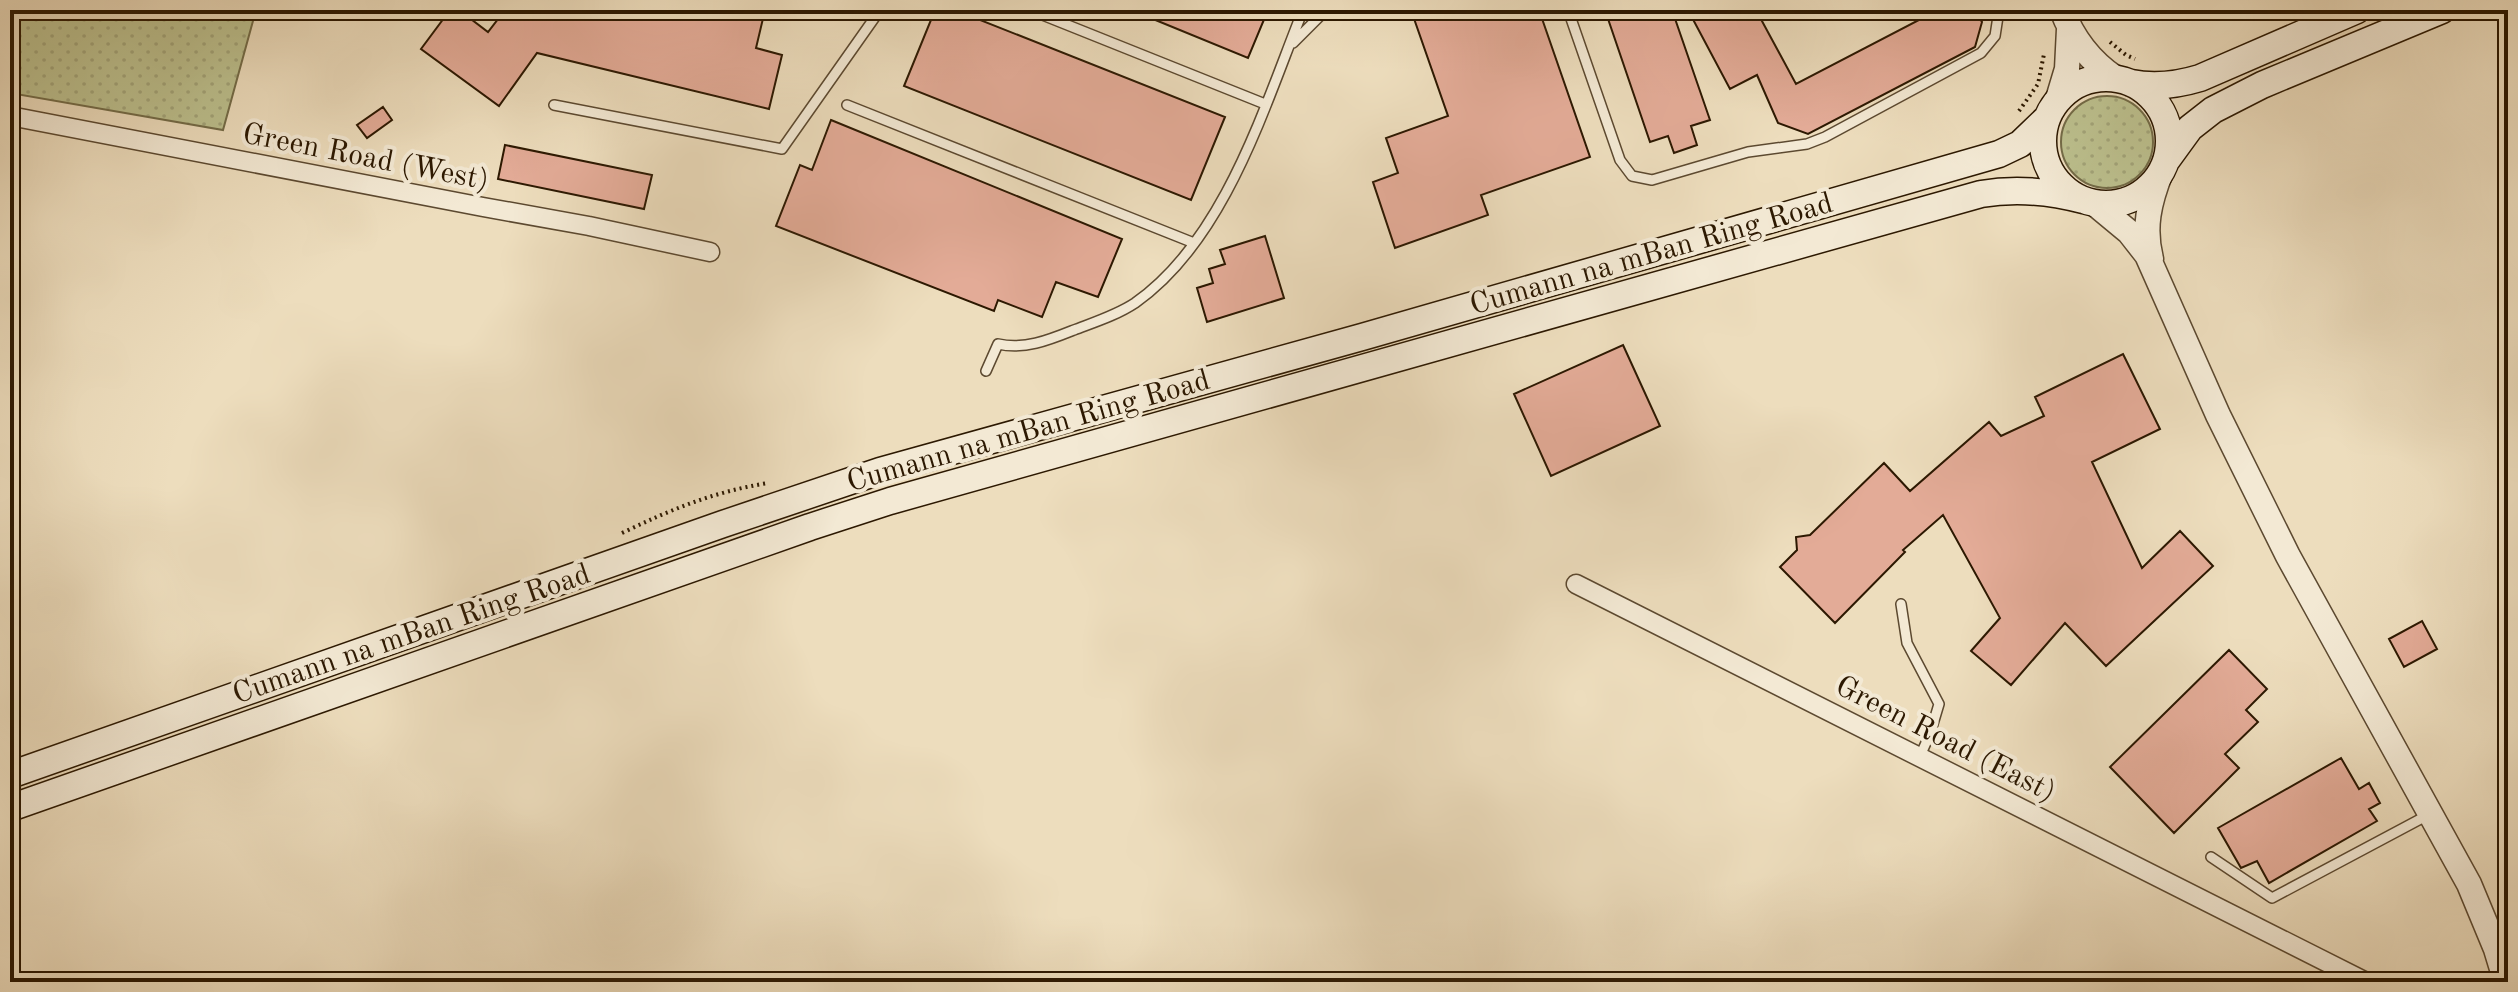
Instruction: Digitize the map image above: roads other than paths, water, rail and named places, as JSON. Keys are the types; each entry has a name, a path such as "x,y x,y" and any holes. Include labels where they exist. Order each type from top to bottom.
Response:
{"main road":[{"path":"2357,10 2200,78 2170,85 2084,82 2066,92 2053,108 2042,140 2050,172 2064,189 2088,202 2116,204 2137,196 2155,182 2190,128 2213,110 2262,85 2442,10"},
{"path":"2123,81 2150,96 2164,116 2169,138 2162,169"},
{"name":"Cumann na mBan Ring Road","path":"10,775 880,471 1362,337 1999,154 2020,144 2053,108"},
{"name":"Cumann na mBan Ring Road","path":"10,808 890,501 1981,194 2004,190 2038,191 2088,202"}],"street":[{"path":"2066,19 2094,62 2123,81"},
{"path":"2053,108 2067,69 2066,19"},
{"name":"Green Road (West)","path":"10,116 589,226 710,252"},
{"path":"2153,268 2148,248 2147,217 2162,169"},
{"path":"2088,202 2129,232 2141,245 2212,402 2288,556 2431,813 2479,907 2506,982"},
{"name":"Green Road (East)","path":"1576,584 2366,982"}],"lane":[{"path":"554,105 782,149 880,10"},
{"path":"1030,10 1265,104"},
{"path":"986,371 998,344 1018,346 1045,341 1116,314 1152,290 1194,243 1234,180 1303,10"},
{"path":"1283,59 1302,33 1326,10"},
{"path":"1568,10 1620,160 1632,176 1652,180 1748,152 1807,144 1825,137 1981,53 1995,36 1999,10"},
{"path":"847,105 1194,243"},
{"path":"1901,604 1907,643 1939,704 1920,756"},
{"path":"2211,857 2272,898 2431,813"}]}
